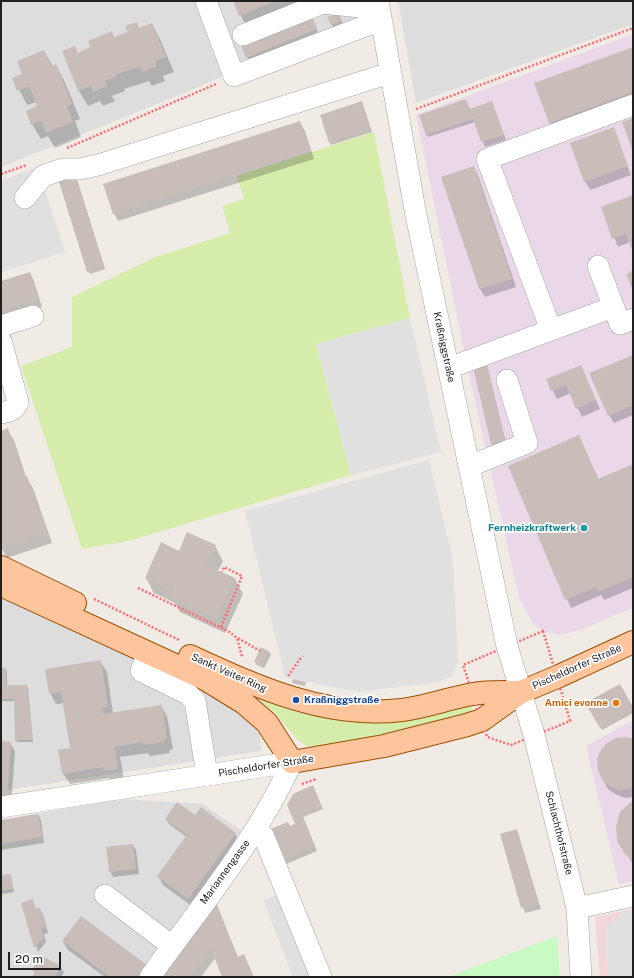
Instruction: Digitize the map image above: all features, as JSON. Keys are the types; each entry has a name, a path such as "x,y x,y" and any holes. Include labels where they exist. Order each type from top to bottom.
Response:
{"main road":[{"name":"Sankt Veiter Ring","path":"1,567 243,680 296,700 365,711 393,710 430,705 473,694"},
{"name":"Sankt Veiter Ring","path":"1,585 205,679 244,703 267,723 292,762"},
{"name":"Pischeldorfer Straße","path":"292,762 384,746 482,720 521,692 633,642"},
{"name":"Pischeldorfer Straße","path":"473,694 521,692"}],"street":[{"path":"206,1 234,76 379,10"},
{"path":"243,35 323,3 379,10"},
{"name":"Kraßniggstraße","path":"379,10 415,210 507,646 521,692"},
{"path":"25,198 43,176 63,169 80,169 98,165 390,73"},
{"path":"551,330 487,159 633,105"},
{"path":"598,266 620,324 633,319"},
{"path":"449,368 613,307"},
{"path":"1,326 33,316"},
{"path":"1,341 18,402 12,411 1,413"},
{"path":"470,466 527,443 508,380"},
{"path":"147,652 141,671 188,694 195,701 207,775"},
{"name":"Schlachthofstraße","path":"521,692 534,735 577,908 581,977"},
{"name":"Pischeldorfer Straße","path":"1,807 292,762"},
{"name":"Mariannengasse","path":"150,977 256,829 282,785 292,762"},
{"path":"256,829 264,837 321,977"},
{"path":"105,895 172,946"},
{"path":"577,908 633,896"}],"path":[{"path":"397,115 633,28"},
{"path":"60,152 234,76"},
{"path":"1,174 30,163"},
{"path":"220,627 242,576 224,567 222,572"},
{"path":"138,588 220,627 260,650"},
{"path":"88,596 184,642"},
{"path":"237,638 243,660"}],"shaded area":[{"path":"1,1 357,1 360,16 189,91 1,167"},
{"path":"398,1 633,1 633,24 416,103"},
{"path":"633,34 633,608 580,630 559,635 543,631 532,622 519,598 468,369 416,115"},
{"path":"37,167 65,252 1,272 1,181"},
{"path":"410,318 441,452 351,475 316,344"},
{"path":"429,460 453,560 458,662 452,676 439,682 357,692 285,677 245,511"},
{"path":"1,597 173,670 241,713 260,732 261,751 1,791"},
{"path":"633,720 633,881 619,884 586,746"},
{"path":"121,799 203,804 244,833 138,977 1,977 1,820"},
{"path":"286,891 321,977 293,977 263,900"},
{"path":"633,909 633,977 600,977 595,917"},
{"path":"633,911 633,977 608,977 605,928 622,912"}],"green space":[{"path":"374,132 410,318 316,344 351,475 128,541 82,549 21,366 72,347 72,297 153,258 230,233 222,206 244,199 237,176"},
{"path":"263,700 290,710 307,714 359,722 409,720 470,706 472,709 471,712 408,730 317,748 306,746 297,739 276,714 262,703 261,701"},
{"path":"557,936 560,977 448,977"}],"building":[{"path":"233,1 275,1 239,16"},
{"path":"339,13 342,21 331,25 327,17"},
{"path":"312,16 317,29 246,58 241,45"},
{"path":"137,22 139,28 152,23 166,57 155,61 157,66 142,72 140,67 116,74 117,76 105,81 107,86 93,92 91,86 78,91 62,51 75,46 78,53 90,47 88,41 112,31 114,37 128,32 125,26"},
{"path":"633,47 633,92 549,123 534,83"},
{"path":"44,50 51,67 56,64 72,104 67,106 73,122 46,133 41,121 31,125 26,111 37,106 29,86 17,91 12,78 22,74 17,61"},
{"path":"466,99 470,109 492,101 504,135 481,142 473,119 426,135 419,115"},
{"path":"362,101 371,129 329,143 320,115"},
{"path":"633,118 633,152 622,122"},
{"path":"300,121 310,151 113,214 103,184"},
{"path":"614,127 628,166 584,182 570,143"},
{"path":"474,166 512,279 479,289 441,177"},
{"path":"76,176 104,266 87,272 59,182"},
{"path":"633,195 633,253 626,234 612,239 601,207"},
{"path":"633,271 633,291 626,274"},
{"path":"30,272 38,299 1,310 1,281"},
{"path":"633,355 633,405 608,416 589,373"},
{"path":"487,364 505,441 491,444 473,367"},
{"path":"581,365 596,400 576,409 566,385 551,391 546,379"},
{"path":"8,428 24,477 27,476 47,532 1,548 1,431"},
{"name":"Fernheizkraftwerk","path":"579,435 598,479 633,464 633,577 598,592 596,587 565,600 508,466"},
{"path":"187,532 216,545 206,565 235,578 217,618 170,597 175,587 171,585 169,590 145,578 161,542 179,551"},
{"path":"261,647 270,652 263,666 254,662"},
{"path":"101,660 108,707 102,708 103,714 162,705 167,739 164,739 164,742 143,745 142,742 115,747 118,769 104,771 103,767 62,774 58,750 70,748 61,692 49,694 45,669"},
{"path":"1,668 6,668 6,685 27,685 33,740 15,740 14,699 1,699"},
{"path":"293,679 306,682 305,686 292,683"},
{"path":"620,684 633,707 633,710 600,728 585,703"},
{"path":"625,737 633,739 633,788 619,790 609,786 602,780 598,770 597,759 601,750 607,743 616,738"},
{"path":"1,741 11,742 7,799 1,798"},
{"path":"313,785 322,807 302,815 315,846 280,860 268,830 288,822 290,826 295,824 287,805 293,794"},
{"path":"633,800 633,861 625,854 617,841 616,826 620,812"},
{"path":"177,802 195,815 201,807 236,833 188,899 157,876 187,835 165,819"},
{"path":"38,814 42,837 1,844 1,820"},
{"path":"517,829 539,903 521,908 500,834"},
{"path":"133,844 136,869 109,872 106,847"},
{"path":"11,874 13,889 1,891 1,875"},
{"path":"33,899 35,909 40,907 46,927 41,928 44,937 34,948 21,903"},
{"path":"217,904 237,957 244,954 253,977 222,977 211,949 190,977 163,977"},
{"path":"81,916 147,965 138,977 110,977 62,941"},
{"path":"44,957 61,966 55,977 32,977 35,972 32,970 37,961 40,963"}],"place":[{"name":"Fernheizkraftwerk","path":"584,528"},
{"name":"Kraßniggstraße","path":"296,700"},
{"name":"Amici evonne","path":"616,703"}]}
